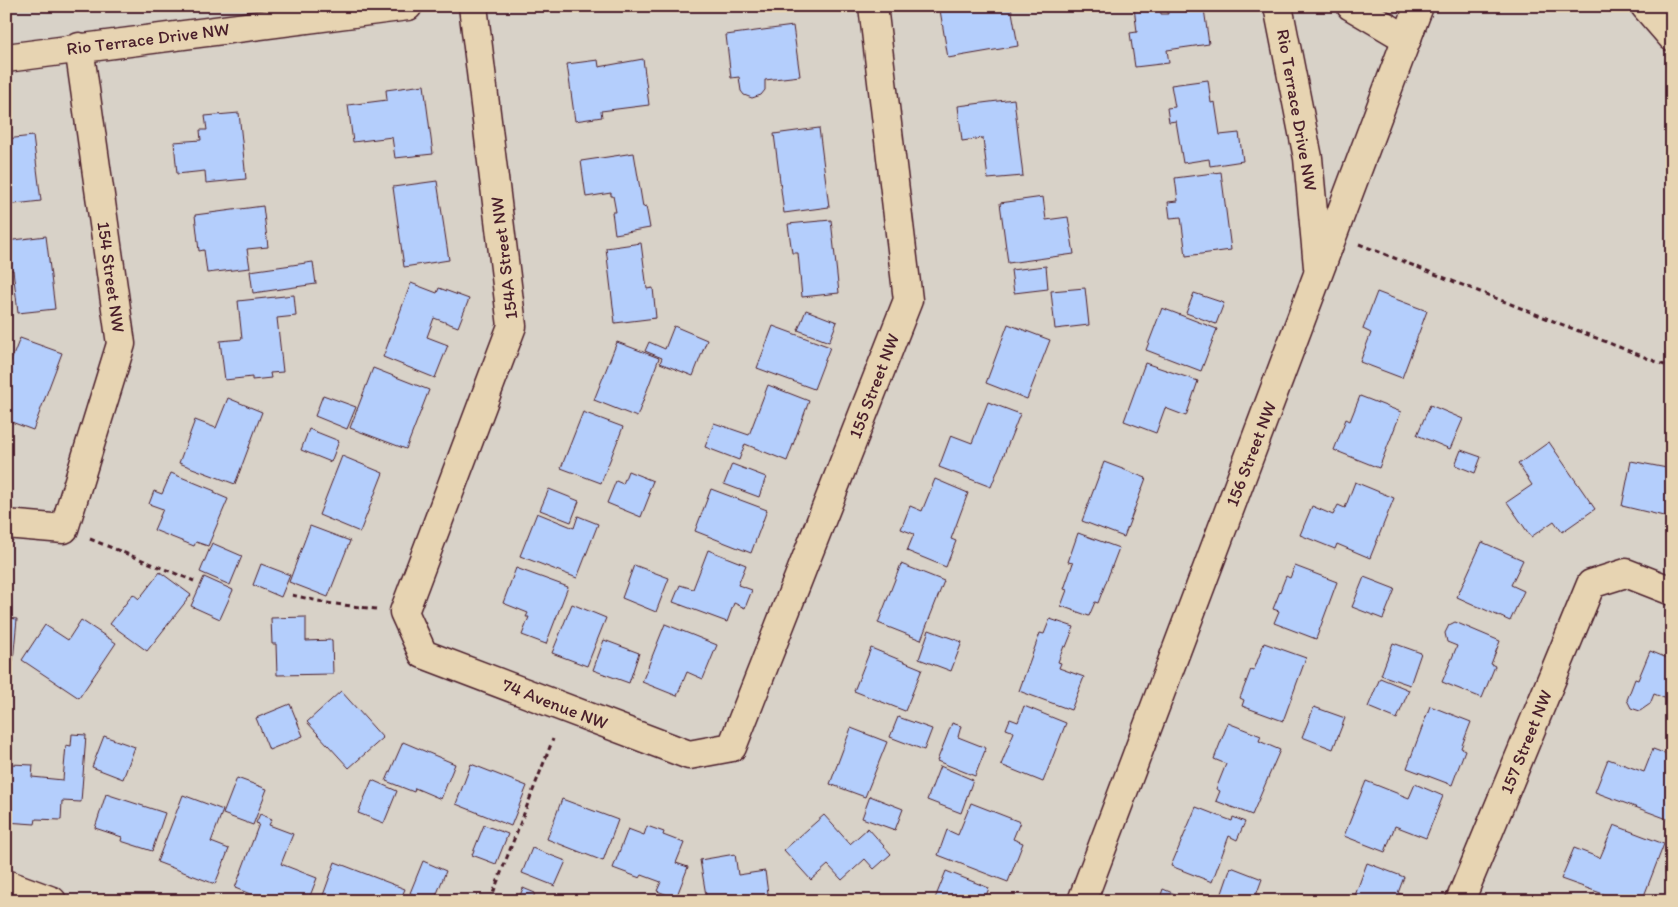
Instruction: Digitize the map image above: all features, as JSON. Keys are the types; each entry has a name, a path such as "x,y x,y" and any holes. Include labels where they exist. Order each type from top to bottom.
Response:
{"street":[{"name":"Rio Terrace Drive NW","path":"6,58 408,6"},
{"name":"154A Street NW","path":"404,612 512,326 473,6"},
{"name":"155 Street NW","path":"732,747 908,300 873,6"},
{"name":"Rio Terrace Drive NW","path":"1278,6 1308,158 1319,274"},
{"path":"1351,6 1407,39"},
{"name":"156 Street NW","path":"1082,901 1419,6"},
{"path":"1645,6 1672,37"},
{"name":"154 Street NW","path":"64,529 120,344 78,48"},
{"path":"6,524 64,529"},
{"name":"157 Street NW","path":"1460,901 1591,584 1626,573 1672,591"},
{"name":"74 Avenue NW","path":"404,612 422,654 689,754 732,747"},
{"path":"6,884 52,901"}],"path":[{"path":"1334,234 1672,368"},
{"path":"64,529 194,581"},
{"path":"292,595 326,603 404,612"},
{"path":"490,901 553,739"}],"building":[{"path":"960,6 982,6 982,10 1011,6 1018,46 948,58 940,10"},
{"path":"1160,6 1161,14 1168,14 1167,6 1200,6 1200,9 1204,9 1209,44 1167,50 1169,63 1135,67 1130,33 1137,32 1134,7"},
{"path":"793,26 800,76 765,80 765,90 761,95 752,98 744,95 741,91 739,77 731,78 726,35"},
{"path":"643,59 649,105 601,111 602,117 575,121 567,64 598,60 599,67"},
{"path":"1208,80 1211,103 1215,102 1220,135 1239,133 1243,161 1210,166 1209,159 1183,163 1176,121 1169,122 1167,108 1175,107 1171,85"},
{"path":"424,85 433,154 395,158 392,137 353,142 348,105 387,100 386,90"},
{"path":"1014,99 1023,176 988,179 983,138 962,141 958,106"},
{"path":"239,113 246,179 206,183 205,171 177,174 174,142 201,140 200,130 207,130 205,116"},
{"path":"819,128 829,207 784,213 774,134"},
{"path":"33,136 41,201 6,205 6,139"},
{"path":"634,153 643,207 646,206 650,228 615,234 612,212 616,212 613,196 611,196 611,193 586,197 581,161"},
{"path":"1221,172 1231,250 1186,256 1181,217 1170,218 1168,202 1178,201 1175,178"},
{"path":"437,181 449,260 404,267 393,187"},
{"path":"1043,197 1046,220 1068,217 1074,254 1008,263 1000,203"},
{"path":"263,206 268,247 247,249 250,268 207,273 204,250 199,251 195,215"},
{"path":"831,220 839,293 802,297 798,253 792,253 788,224"},
{"path":"46,236 55,309 18,313 13,270 7,270 6,241"},
{"path":"641,243 647,289 653,288 656,318 615,323 606,248"},
{"path":"313,262 316,284 253,293 250,271"},
{"path":"1046,266 1048,289 1014,293 1011,270"},
{"path":"411,283 437,293 439,288 469,299 458,327 434,318 427,337 448,345 435,378 383,357"},
{"path":"1085,288 1089,325 1055,329 1051,291"},
{"path":"1377,292 1427,311 1402,378 1360,362 1371,333 1363,329"},
{"path":"1194,293 1224,303 1216,324 1186,313"},
{"path":"294,295 296,316 277,318 283,372 270,373 271,378 252,380 252,377 225,380 220,341 242,339 238,301"},
{"path":"1162,308 1217,329 1201,371 1146,350"},
{"path":"806,310 837,322 829,342 798,330"},
{"path":"1008,324 1050,340 1027,399 986,383"},
{"path":"674,326 707,340 693,376 660,363 662,358 645,351 649,342 665,349"},
{"path":"773,326 830,347 814,389 757,368"},
{"path":"20,338 62,353 33,430 6,420 6,374"},
{"path":"617,342 659,358 637,417 594,400"},
{"path":"1145,363 1198,381 1186,416 1165,408 1156,433 1124,421"},
{"path":"373,368 429,390 406,449 350,428"},
{"path":"768,385 809,401 787,461 745,444 739,460 705,447 714,423 749,435"},
{"path":"323,395 356,407 347,429 315,416"},
{"path":"1360,396 1401,412 1379,468 1334,450 1346,419 1350,421"},
{"path":"228,398 262,412 235,484 179,463 195,420 216,428"},
{"path":"988,402 1020,414 991,487 939,467 951,435 972,443"},
{"path":"1430,405 1463,419 1450,449 1417,435"},
{"path":"583,412 623,427 601,483 561,468"},
{"path":"1672,413 1672,444 1665,443"},
{"path":"309,429 339,441 331,462 301,450"},
{"path":"1549,442 1595,509 1562,532 1554,521 1531,537 1507,502 1532,485 1518,464"},
{"path":"1461,450 1481,457 1475,473 1455,465"},
{"path":"342,456 383,473 360,532 319,515"},
{"path":"1631,461 1672,469 1672,518 1622,506"},
{"path":"1104,462 1146,478 1124,537 1082,521"},
{"path":"732,464 766,477 759,497 724,484"},
{"path":"628,471 653,481 641,517 607,503 616,481 623,484"},
{"path":"171,473 215,491 214,493 228,499 208,546 196,542 194,546 154,530 163,509 149,504 154,491 162,494"},
{"path":"935,479 968,493 951,539 956,541 946,567 907,551 914,534 901,529 910,506 922,511"},
{"path":"1355,482 1394,498 1370,558 1337,544 1335,549 1300,535 1312,506 1333,515 1338,505 1345,508"},
{"path":"549,489 579,501 571,522 540,510"},
{"path":"711,489 767,510 751,553 695,531"},
{"path":"537,513 574,528 578,516 598,524 577,578 520,556"},
{"path":"310,526 350,541 328,597 289,582"},
{"path":"1078,533 1119,548 1098,603 1095,602 1089,616 1061,606 1067,590 1064,589 1073,563 1068,562"},
{"path":"1482,542 1523,560 1511,585 1524,591 1510,621 1457,597"},
{"path":"212,543 242,556 230,585 200,572"},
{"path":"708,550 746,565 738,585 752,590 745,608 734,603 727,622 673,602 680,585 693,589"},
{"path":"261,564 290,575 281,597 253,585"},
{"path":"901,564 944,581 921,640 878,623"},
{"path":"634,565 669,578 656,612 622,598"},
{"path":"1295,566 1337,582 1316,639 1274,623 1279,611 1273,609 1286,576 1290,578"},
{"path":"516,568 568,587 546,644 522,635 529,617 526,617 528,613 503,603"},
{"path":"160,572 191,595 147,651 110,624 133,594 139,599"},
{"path":"204,577 233,590 220,619 191,606"},
{"path":"1364,577 1395,589 1383,619 1352,607"},
{"path":"572,604 606,618 587,666 552,653"},
{"path":"306,617 306,641 332,640 333,674 277,675 276,644 272,644 271,618"},
{"path":"6,618 17,619 13,661 6,661"},
{"path":"1050,619 1074,627 1058,662 1061,663 1059,668 1084,677 1071,710 1019,691 1040,633 1044,634"},
{"path":"81,620 116,643 79,698 22,660 45,625 68,640"},
{"path":"1455,622 1500,641 1491,664 1495,666 1482,698 1442,682 1457,646 1447,642 1445,633 1449,625"},
{"path":"665,624 717,645 703,679 687,672 677,696 642,682"},
{"path":"929,630 962,642 951,671 919,659"},
{"path":"604,640 639,653 629,683 593,670"},
{"path":"1264,643 1306,658 1283,721 1242,706 1244,700 1240,698 1251,669 1254,670"},
{"path":"1393,643 1421,653 1410,685 1381,675"},
{"path":"871,648 922,669 905,711 854,691"},
{"path":"1650,651 1672,660 1672,701 1654,694 1650,704 1640,711 1631,708 1627,700 1635,679 1638,680"},
{"path":"1380,678 1409,690 1397,719 1368,707"},
{"path":"341,691 383,738 349,768 307,722"},
{"path":"290,704 303,736 269,750 256,718"},
{"path":"1024,706 1066,723 1043,782 1001,765 1014,732 1006,729 1010,719 1018,722"},
{"path":"1430,706 1471,722 1461,748 1465,750 1452,785 1407,768"},
{"path":"1314,707 1345,718 1333,749 1302,737"},
{"path":"898,717 932,729 924,750 890,737"},
{"path":"952,723 961,726 958,737 986,748 975,776 937,761"},
{"path":"1228,723 1261,736 1259,741 1280,750 1252,815 1216,801 1220,791 1216,789 1226,764 1214,759"},
{"path":"851,728 887,742 865,797 830,784"},
{"path":"72,734 86,735 81,802 62,801 61,820 36,819 35,824 6,822 6,775 9,775 10,764 33,765 32,777 63,780 66,745 71,746"},
{"path":"104,736 135,747 123,779 92,767"},
{"path":"403,742 455,764 441,799 415,788 414,792 386,781"},
{"path":"1653,749 1672,756 1670,820 1595,792 1608,759 1644,772"},
{"path":"471,764 527,786 511,826 456,804"},
{"path":"940,766 973,780 961,813 927,800"},
{"path":"237,778 267,789 253,825 223,814"},
{"path":"372,780 397,791 384,823 358,813"},
{"path":"1366,781 1409,798 1415,784 1443,796 1426,838 1395,826 1385,852 1344,836"},
{"path":"106,794 165,813 152,851 121,841 122,837 95,828"},
{"path":"183,795 223,810 211,842 229,849 215,884 157,862"},
{"path":"870,796 903,809 895,830 862,818"},
{"path":"562,799 618,820 603,861 547,839"},
{"path":"971,803 1020,822 1013,839 1023,843 1008,882 938,855 947,830 958,835"},
{"path":"1196,807 1232,821 1233,817 1245,822 1237,840 1229,836 1212,882 1171,866"},
{"path":"260,814 272,819 269,825 293,834 281,864 317,878 308,901 268,901 235,888 259,824 256,823"},
{"path":"824,815 850,844 868,828 891,854 874,869 865,859 842,880 828,865 811,880 784,850"},
{"path":"484,825 508,834 496,864 472,855"},
{"path":"1614,825 1664,844 1642,901 1623,901 1561,879 1574,848 1600,858"},
{"path":"647,826 664,832 663,835 684,843 676,863 688,867 676,898 657,891 661,882 642,875 640,878 613,868 628,829 644,835"},
{"path":"532,848 566,861 555,886 522,873"},
{"path":"735,854 738,875 765,871 769,901 707,901 700,860"},
{"path":"423,861 446,871 434,901 428,901 410,893"},
{"path":"335,862 405,889 400,901 321,901"},
{"path":"1367,863 1404,877 1398,893 1406,896 1404,901 1353,901"},
{"path":"1231,867 1262,879 1254,901 1233,901 1221,896"},
{"path":"946,871 989,888 984,901 934,901"},
{"path":"523,888 535,893 532,901 518,901"},
{"path":"1163,889 1182,897 1191,901 1159,901"},
{"path":"1556,897 1567,901 1555,901"}]}
